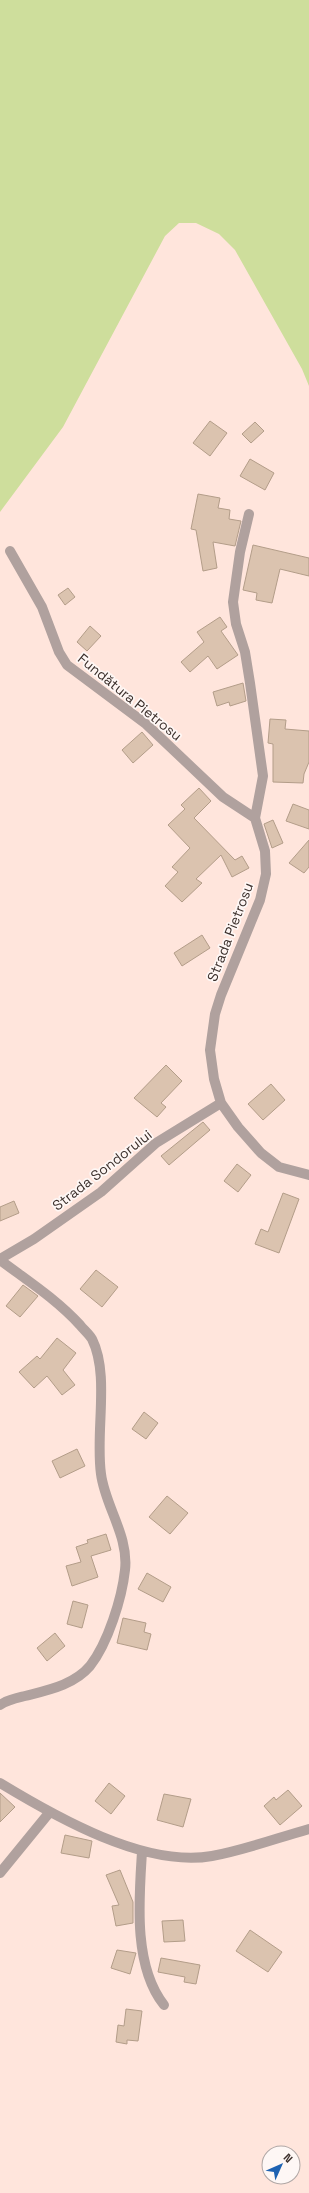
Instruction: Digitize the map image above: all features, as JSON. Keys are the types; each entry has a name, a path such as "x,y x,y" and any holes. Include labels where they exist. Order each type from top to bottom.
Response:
{"street":[{"name":"Strada Pietrosu","path":"249,514 240,552 233,602 236,624 244,652 250,683 263,776 255,818 265,851 264,886 229,972 215,1014 212,1033 212,1064 221,1103 238,1127 270,1161 289,1171 309,1175"},
{"name":"Fundătura Pietrosu","path":"10,550 42,607 59,652 67,664 146,724 223,796 255,818"},
{"name":"Strada Sondorului","path":"0,1705 12,1700 61,1686 79,1675 88,1667 105,1640 121,1589 125,1558 123,1546 104,1492 101,1474 99,1448 101,1375 92,1338 62,1305 0,1260 34,1239 101,1192 156,1143 221,1103"},
{"path":"0,1784 48,1813 142,1852 163,1856 211,1856 309,1829"},
{"path":"0,1873 48,1813"},
{"path":"142,1852 140,1913 146,1969 154,1992 164,2005"}],"green space":[{"path":"0,0 309,0 309,386 302,369 235,250 219,234 196,223 179,223 165,236 63,427 0,512"}],"building":[{"path":"210,421 227,433 210,456 193,443"},
{"path":"255,422 264,431 251,443 242,434"},
{"path":"250,459 274,473 265,490 240,476"},
{"path":"198,494 220,498 218,508 230,510 229,519 241,521 235,546 213,542 217,568 203,571 196,530 191,529"},
{"path":"253,545 309,558 309,576 280,569 272,603 256,600 257,593 243,590"},
{"path":"68,588 75,597 65,605 58,595"},
{"path":"220,617 227,627 221,631 238,655 217,669 208,656 190,672 181,662 204,642 197,632"},
{"path":"90,626 101,636 87,651 77,642"},
{"path":"243,683 246,701 230,706 229,702 217,706 213,692"},
{"path":"270,719 286,720 285,729 309,731 309,762 304,774 303,783 273,782 273,744 268,743"},
{"path":"142,732 153,745 133,763 122,750"},
{"path":"199,788 211,801 194,818 235,860 242,856 249,868 232,877 221,855 196,879 202,883 182,902 165,886 178,872 172,867 190,848 168,825 185,809 181,805"},
{"path":"293,804 309,810 309,829 286,821"},
{"path":"273,820 283,843 272,848 264,824"},
{"path":"309,840 309,867 304,873 289,863"},
{"path":"202,935 210,948 182,966 174,953"},
{"path":"166,1065 182,1081 161,1103 166,1107 157,1117 134,1098"},
{"path":"271,1084 285,1100 263,1120 248,1104"},
{"path":"203,1122 210,1130 169,1165 161,1156"},
{"path":"237,1164 251,1175 238,1192 224,1181"},
{"path":"283,1193 299,1199 279,1253 255,1244 261,1229 268,1232"},
{"path":"14,1201 19,1213 0,1221 0,1207"},
{"path":"96,1270 118,1287 102,1307 80,1289"},
{"path":"23,1285 38,1296 20,1317 6,1306"},
{"path":"57,1338 76,1353 63,1370 75,1385 62,1395 47,1376 34,1388 19,1372 37,1356 40,1359"},
{"path":"144,1412 158,1423 146,1439 132,1429"},
{"path":"77,1449 85,1466 60,1478 52,1461"},
{"path":"167,1496 188,1513 170,1534 149,1517"},
{"path":"106,1534 111,1550 91,1556 98,1577 72,1586 66,1566 81,1562 76,1547 88,1543 87,1540"},
{"path":"147,1573 171,1587 163,1602 138,1589"},
{"path":"73,1601 88,1605 82,1628 67,1624"},
{"path":"123,1618 146,1623 144,1632 151,1634 147,1650 117,1643"},
{"path":"55,1633 65,1646 47,1661 37,1648"},
{"path":"109,1783 125,1796 111,1814 95,1801"},
{"path":"288,1790 302,1806 280,1825 264,1806 274,1797 276,1800"},
{"path":"0,1793 15,1807 0,1822"},
{"path":"164,1794 191,1799 183,1827 157,1820"},
{"path":"65,1835 92,1841 89,1858 61,1853"},
{"path":"120,1870 133,1902 133,1923 116,1926 112,1906 119,1905 106,1875"},
{"path":"183,1920 185,1941 164,1942 162,1921"},
{"path":"250,1930 282,1952 268,1972 236,1951"},
{"path":"117,1950 136,1953 130,1974 111,1968"},
{"path":"161,1958 200,1965 196,1984 184,1982 185,1977 158,1972"},
{"path":"126,2009 142,2011 138,2041 127,2040 127,2044 116,2042 118,2025 124,2026"}]}
